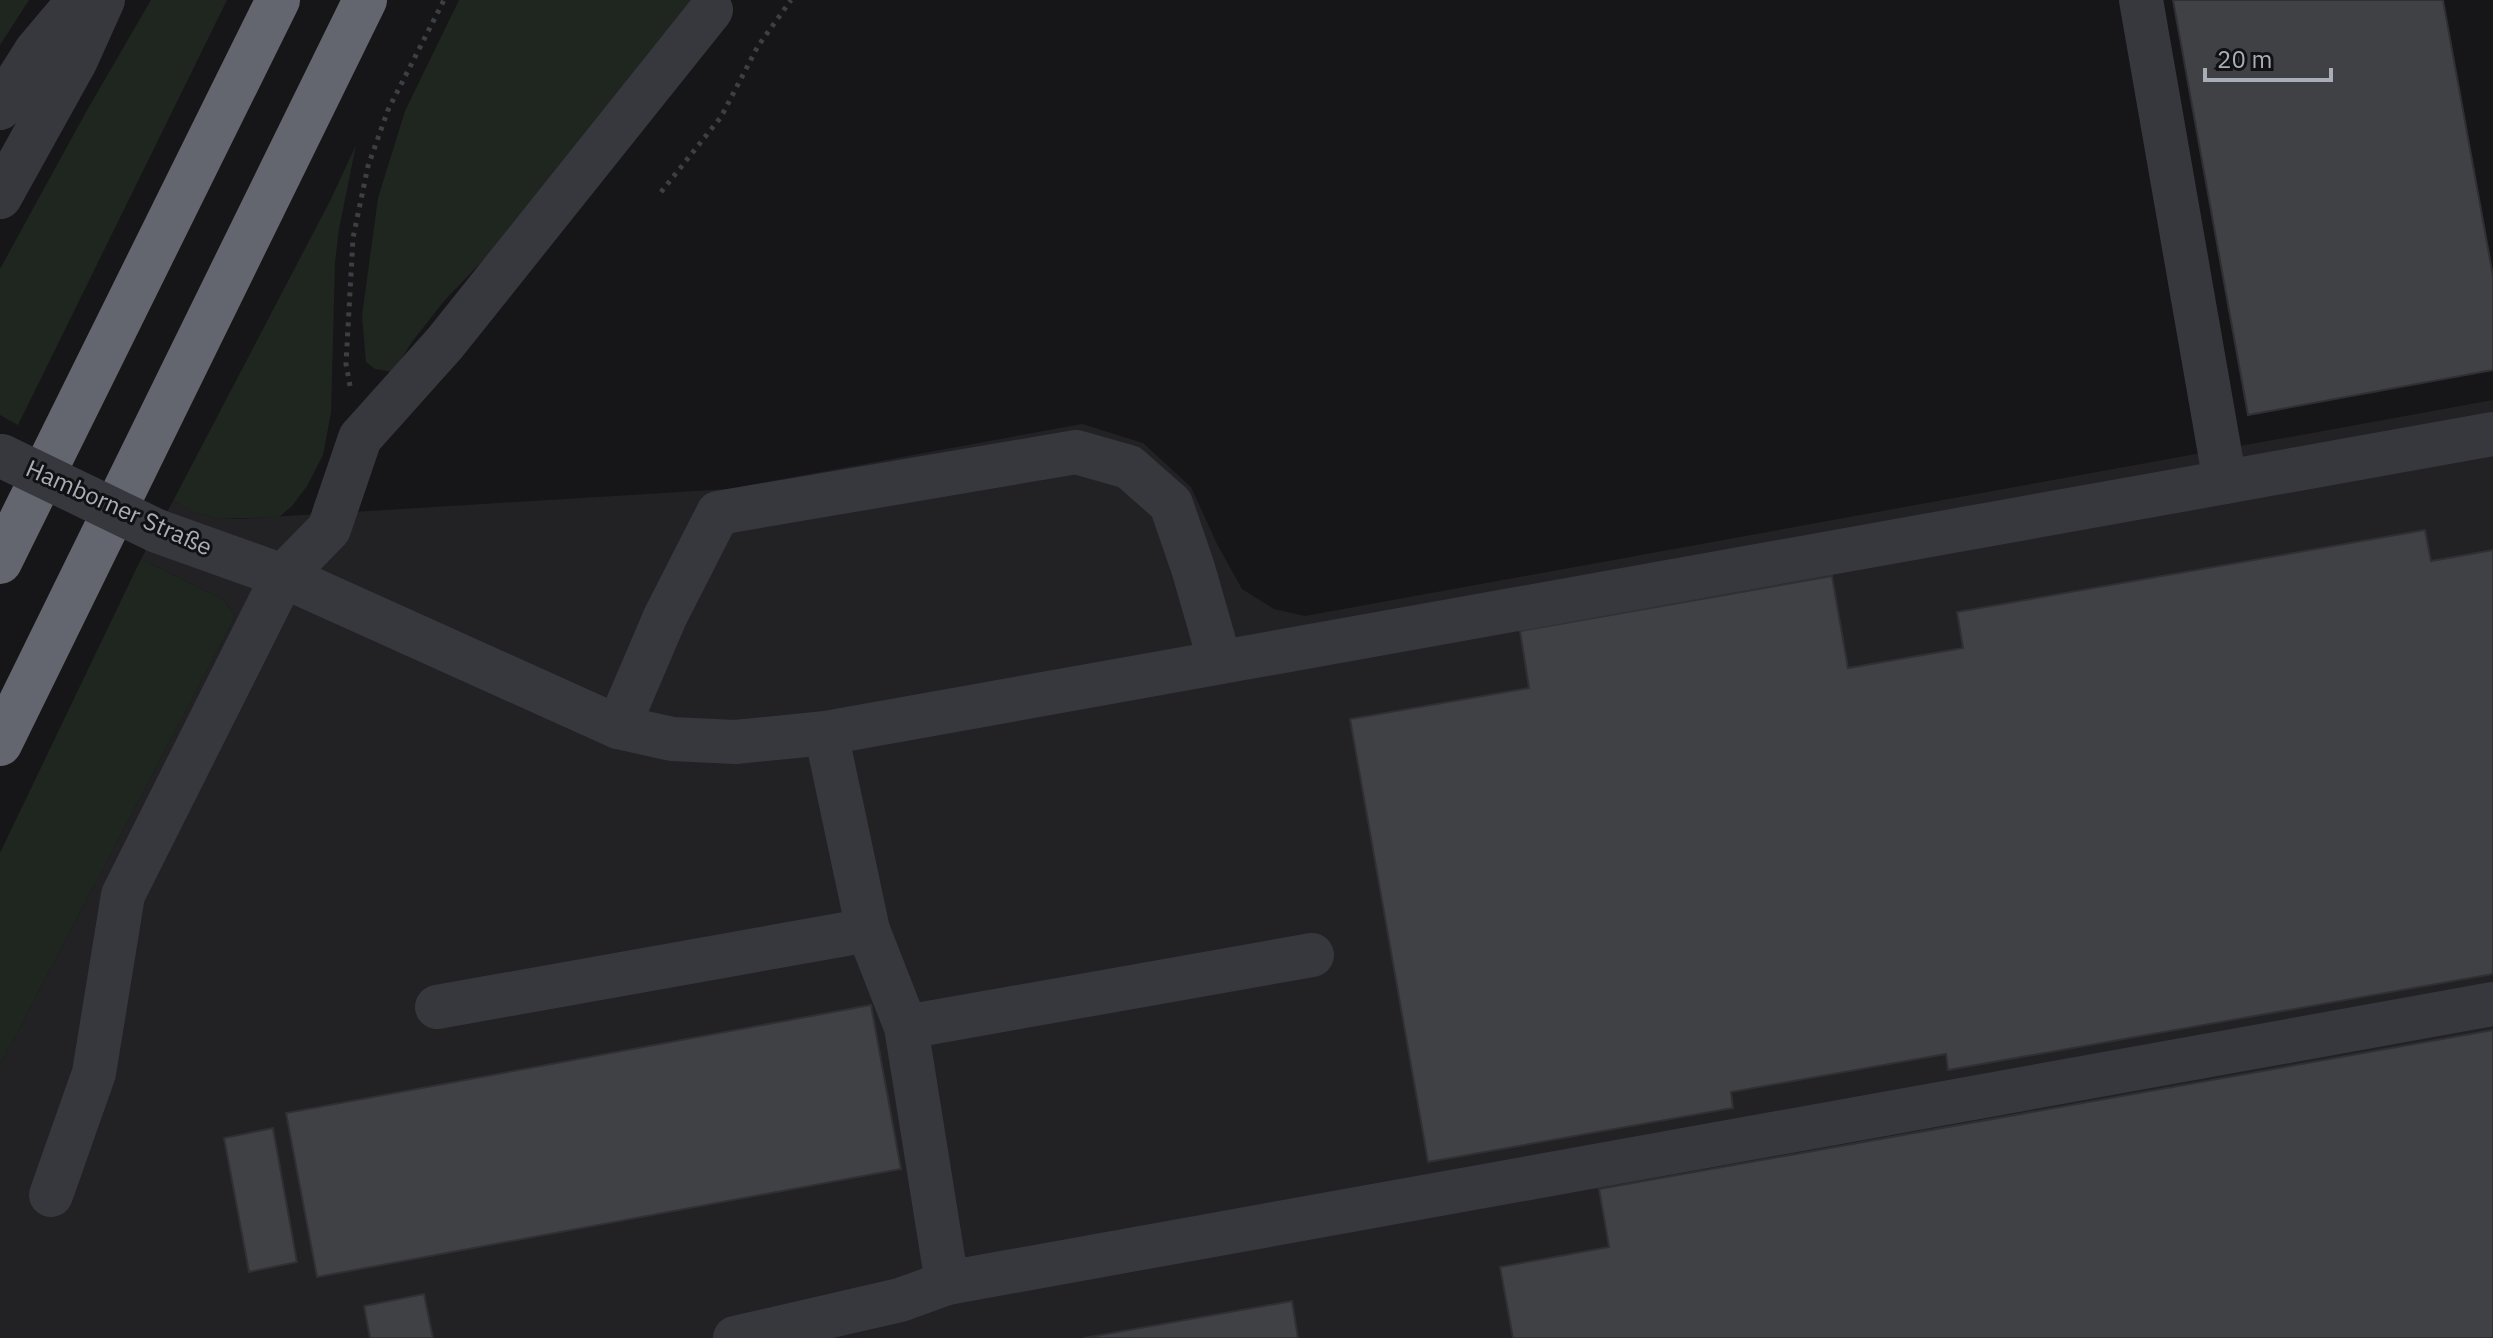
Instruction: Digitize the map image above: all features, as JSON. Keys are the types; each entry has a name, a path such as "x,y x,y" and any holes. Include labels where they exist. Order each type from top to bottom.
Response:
{"highway":[{"path":"0,562 278,0"},
{"path":"0,744 365,0"}],"street":[{"path":"0,108 36,51 79,0"},
{"path":"0,197 76,60 103,0"},
{"path":"2141,0 2225,482"},
{"path":"51,1195 94,1073 123,895 283,576 329,529 360,438 445,343 711,10"},
{"name":"Hamborner Straße","path":"1,456 157,531 283,576 618,727 672,739 735,742 826,733 2493,434"},
{"path":"618,727 665,617 718,513 1076,452 1129,467 1171,504 1220,662"},
{"path":"826,733 868,930 906,1027 947,1283"},
{"path":"437,1007 868,930"},
{"path":"906,1027 1312,955"},
{"path":"735,1338 900,1300 947,1283 2493,1004"}],"path":[{"path":"360,438 346,364 353,238 368,166 388,110 444,0"},
{"path":"661,192 721,117 758,46 791,0"}],"shaded area":[{"path":"0,0 29,0 0,45"},
{"path":"151,0 227,0 18,425 0,415 0,269"},
{"path":"459,0 693,0 513,229 444,301 393,372 375,369 366,362 362,316 378,198 405,111"},
{"path":"356,145 335,262 331,413 323,455 307,486 279,517 219,519 194,512 173,501 330,201"},
{"path":"2493,400 2493,1338 0,1338 0,1065 235,617 224,600 141,559 173,501 194,512 219,519 239,519 728,489 1082,424 1143,443 1191,487 1242,589 1274,609 1305,616"},
{"path":"141,559 224,600 235,617 0,1065 0,853"}],"building":[{"path":"2173,0 2443,0 2493,276 2493,370 2248,415"},
{"path":"2425,530 2431,561 2493,550 2493,974 1948,1070 1946,1054 1731,1092 1733,1108 1428,1162 1350,719 1529,688 1520,631 1832,576 1848,668 1963,648 1957,612"},
{"path":"871,1005 901,1169 317,1277 286,1113"},
{"path":"2493,1030 2493,1338 1513,1338 1500,1267 1609,1247 1599,1189"},
{"path":"273,1128 297,1262 249,1272 224,1138"},
{"path":"424,1294 433,1338 370,1338 364,1306"},
{"path":"1292,1301 1298,1338 1084,1338"}]}
